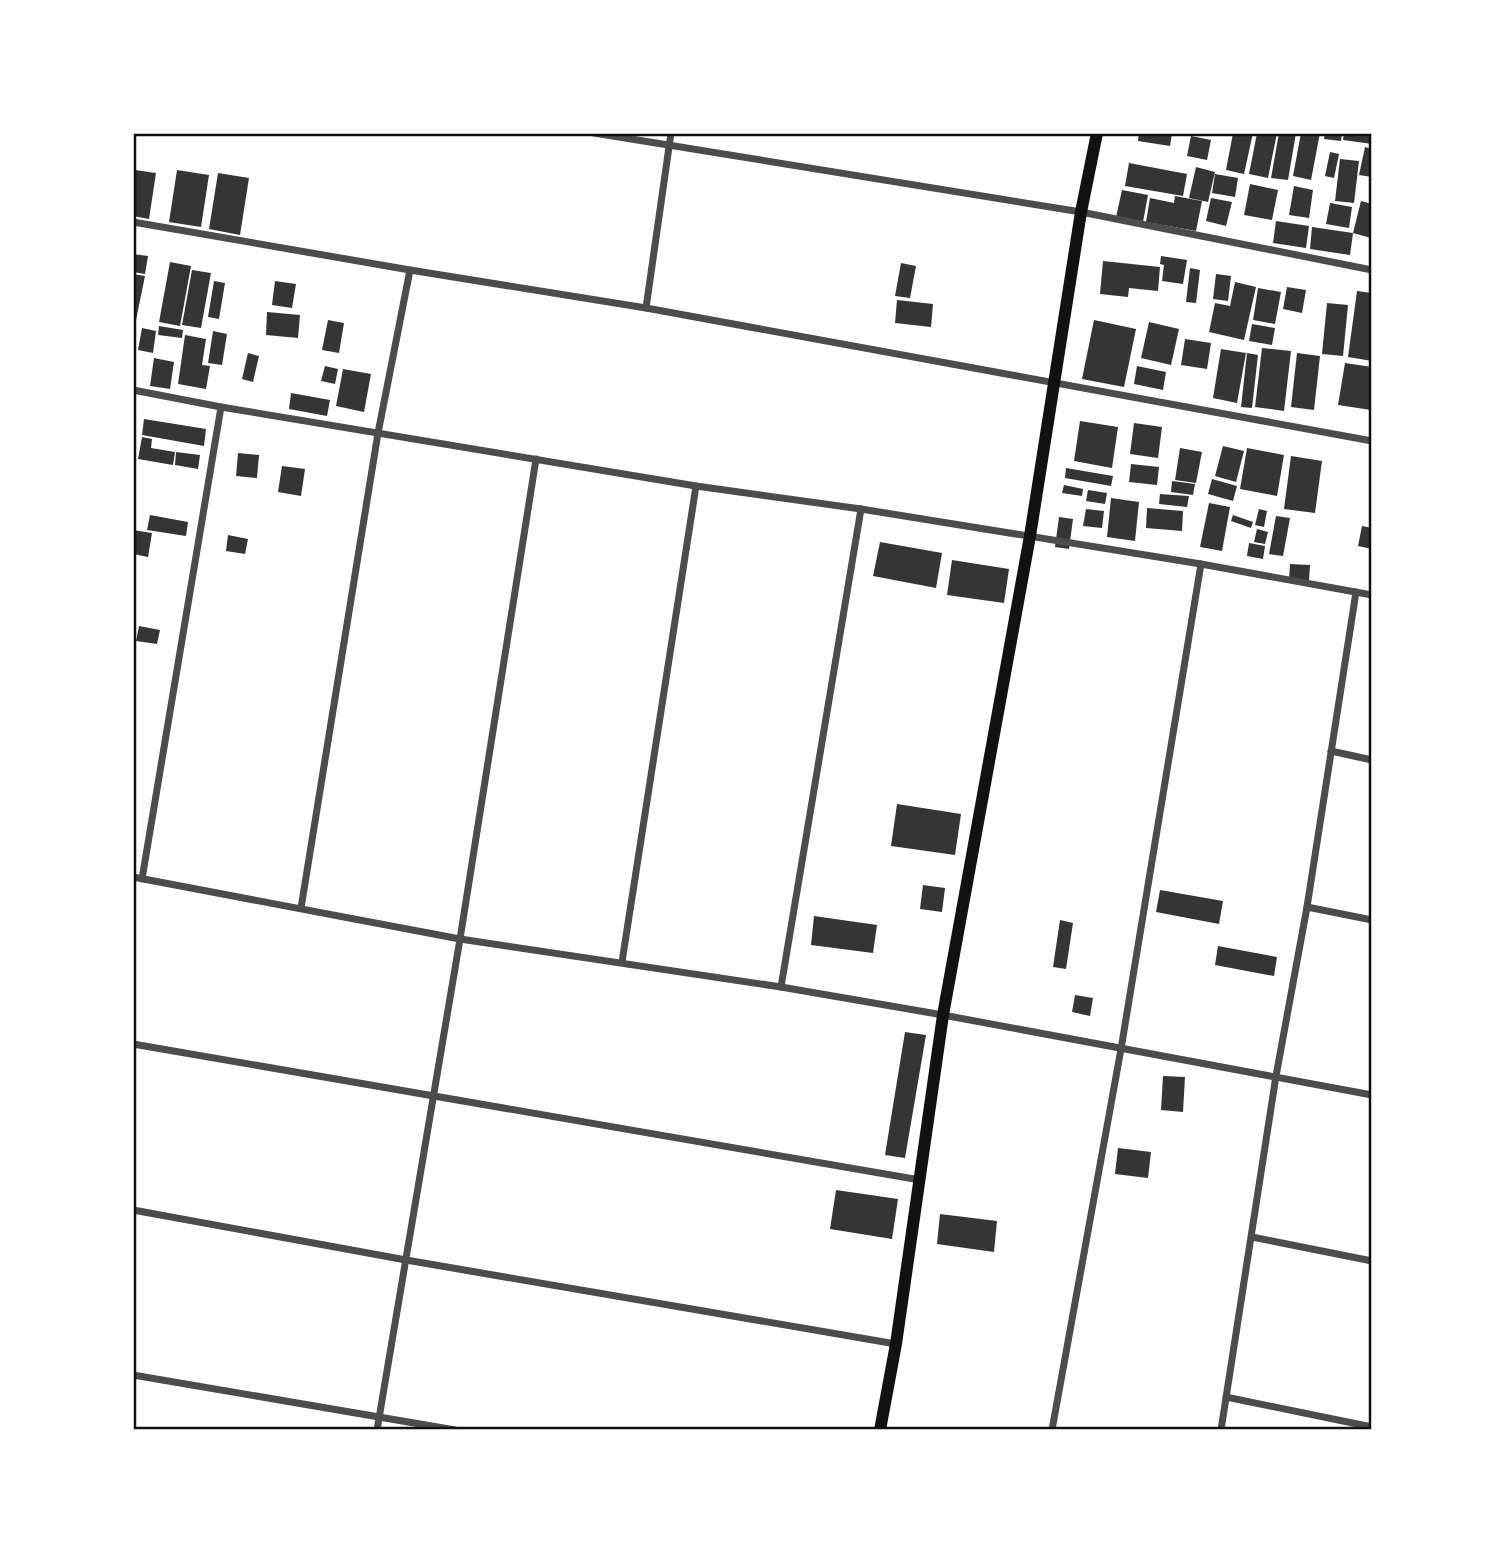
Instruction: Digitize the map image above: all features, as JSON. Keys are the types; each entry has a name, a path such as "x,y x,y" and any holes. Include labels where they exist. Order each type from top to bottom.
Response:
{"main road":[{"path":"880,1430 896,1344 943,1015 1030,536 1081,212 1097,133"}],"street":[{"path":"594,133 1081,212 1372,270"},
{"path":"646,308 671,133"},
{"path":"133,222 646,308 1372,441"},
{"path":"301,908 378,433 410,270"},
{"path":"133,390 696,486 1030,536 1372,595"},
{"path":"142,879 222,407"},
{"path":"377,1430 460,939 536,459"},
{"path":"622,962 696,486"},
{"path":"781,987 861,509"},
{"path":"1052,1430 1121,1049 1201,564"},
{"path":"1221,1430 1356,593"},
{"path":"1331,751 1372,760"},
{"path":"133,877 460,939 781,987 943,1015 1372,1095"},
{"path":"1307,907 1372,920"},
{"path":"133,1044 920,1180"},
{"path":"133,1210 896,1344"},
{"path":"1252,1237 1372,1261"},
{"path":"133,1375 455,1430"},
{"path":"1226,1397 1372,1427"}],"building":[{"path":"1139,133 1172,133 1170,146 1138,141"},
{"path":"1233,133 1253,133 1244,174 1226,170"},
{"path":"1257,133 1277,133 1268,178 1249,174"},
{"path":"1279,133 1296,133 1288,180 1271,178"},
{"path":"1301,133 1320,133 1311,180 1293,176"},
{"path":"1325,133 1342,133 1341,141 1324,139"},
{"path":"1344,133 1372,133 1372,144 1343,140"},
{"path":"1191,136 1211,140 1207,160 1187,156"},
{"path":"1365,147 1372,149 1372,177 1359,175"},
{"path":"1330,152 1339,154 1334,178 1325,176"},
{"path":"1340,159 1359,161 1354,203 1335,201"},
{"path":"1129,163 1187,174 1183,196 1125,186"},
{"path":"1196,167 1215,172 1208,202 1189,198"},
{"path":"135,170 156,173 149,219 133,216"},
{"path":"177,170 209,175 201,227 169,222"},
{"path":"218,173 249,178 240,235 209,229"},
{"path":"1215,174 1238,178 1235,197 1212,193"},
{"path":"1250,184 1278,190 1272,220 1244,215"},
{"path":"1294,186 1313,190 1309,218 1289,215"},
{"path":"1122,190 1148,195 1143,222 1116,217"},
{"path":"1175,196 1202,201 1196,231 1146,222 1150,198 1174,203"},
{"path":"1211,198 1232,202 1226,226 1206,221"},
{"path":"1361,201 1372,204 1371,238 1353,233"},
{"path":"1330,203 1352,207 1349,228 1326,224"},
{"path":"1276,221 1309,226 1306,248 1273,243"},
{"path":"1312,227 1353,233 1350,255 1310,249"},
{"path":"133,254 148,256 145,274 133,272"},
{"path":"1161,256 1187,260 1183,284 1162,281 1164,265 1160,264"},
{"path":"1103,261 1160,267 1158,291 1129,288 1128,297 1100,294"},
{"path":"170,262 191,266 180,326 159,322"},
{"path":"901,263 916,266 910,298 895,296"},
{"path":"1190,268 1200,270 1196,303 1186,302"},
{"path":"192,270 211,273 201,328 182,325"},
{"path":"133,274 145,276 134,330 133,330"},
{"path":"1216,274 1231,276 1228,301 1213,299"},
{"path":"214,281 225,283 219,319 208,317"},
{"path":"275,281 296,284 292,308 272,305"},
{"path":"1235,282 1256,287 1244,340 1209,332 1215,303 1230,306"},
{"path":"1287,287 1306,290 1302,313 1283,309"},
{"path":"1258,288 1281,292 1275,324 1253,320"},
{"path":"1357,291 1372,293 1372,361 1348,357"},
{"path":"897,300 933,304 931,327 895,323"},
{"path":"1327,303 1348,305 1343,356 1322,354"},
{"path":"267,312 300,315 298,338 266,335"},
{"path":"328,320 344,323 339,353 322,350"},
{"path":"1094,320 1136,329 1124,387 1082,379"},
{"path":"1149,322 1179,329 1171,365 1141,358"},
{"path":"1252,324 1275,328 1272,345 1249,341"},
{"path":"159,326 183,330 182,338 158,335"},
{"path":"142,328 156,331 153,353 138,350"},
{"path":"213,331 227,334 222,365 208,363"},
{"path":"185,335 206,339 202,365 210,366 206,389 178,384"},
{"path":"1185,339 1211,343 1207,369 1181,365"},
{"path":"1262,348 1291,351 1284,411 1255,407"},
{"path":"1221,349 1246,353 1237,403 1213,398"},
{"path":"248,353 259,356 253,382 242,379"},
{"path":"1247,353 1258,355 1252,408 1241,407"},
{"path":"1297,353 1320,356 1314,410 1291,407"},
{"path":"154,358 174,362 170,389 150,386"},
{"path":"1345,363 1372,367 1371,410 1338,405"},
{"path":"325,366 338,369 335,384 321,381"},
{"path":"1137,366 1166,372 1163,390 1134,384"},
{"path":"343,369 371,374 364,412 336,406"},
{"path":"291,393 330,400 327,416 289,409"},
{"path":"144,419 206,429 204,446 142,435"},
{"path":"1080,421 1118,427 1112,468 1074,461"},
{"path":"1134,423 1162,427 1158,458 1130,454"},
{"path":"142,437 152,439 151,448 175,452 173,465 138,459"},
{"path":"1223,446 1244,451 1236,482 1215,476"},
{"path":"1180,448 1202,452 1196,483 1175,480"},
{"path":"1247,448 1284,455 1277,496 1240,489"},
{"path":"176,452 200,455 198,469 175,465"},
{"path":"238,453 259,455 257,478 236,476"},
{"path":"1291,456 1322,461 1315,513 1284,509"},
{"path":"1131,464 1159,467 1157,485 1129,482"},
{"path":"282,466 305,469 301,496 278,492"},
{"path":"1066,468 1113,476 1111,486 1065,478"},
{"path":"1212,479 1237,486 1233,501 1208,494"},
{"path":"1172,481 1195,484 1193,495 1171,492"},
{"path":"1064,485 1083,489 1082,496 1062,493"},
{"path":"1088,490 1107,493 1105,504 1086,501"},
{"path":"1160,494 1189,496 1187,507 1159,504"},
{"path":"1111,498 1139,502 1135,541 1107,537"},
{"path":"1209,503 1230,507 1222,551 1200,547"},
{"path":"1147,508 1183,511 1182,531 1146,528"},
{"path":"1086,509 1104,511 1102,528 1083,526"},
{"path":"1259,509 1267,511 1264,527 1255,525"},
{"path":"150,515 188,522 186,536 147,530"},
{"path":"1233,515 1253,522 1251,528 1231,521"},
{"path":"1276,516 1290,518 1283,556 1269,554"},
{"path":"1059,517 1073,519 1069,549 1055,547"},
{"path":"1362,526 1372,528 1372,549 1358,546"},
{"path":"1257,529 1268,532 1265,544 1254,542"},
{"path":"133,530 152,533 148,557 133,554"},
{"path":"228,535 248,539 245,554 226,551"},
{"path":"880,542 942,553 936,588 873,576"},
{"path":"1249,543 1265,546 1263,559 1247,556"},
{"path":"952,560 1009,569 1004,603 947,595"},
{"path":"1290,564 1310,565 1309,581 1289,580"},
{"path":"139,626 160,630 157,644 136,641"},
{"path":"897,804 961,814 955,855 891,846"},
{"path":"923,885 945,888 942,912 920,909"},
{"path":"1160,890 1223,901 1219,924 1156,912"},
{"path":"814,916 877,925 873,953 811,945"},
{"path":"1060,920 1073,923 1066,969 1053,967"},
{"path":"1218,946 1277,957 1274,976 1215,965"},
{"path":"1075,995 1093,998 1090,1016 1072,1012"},
{"path":"905,1032 926,1035 905,1158 885,1155"},
{"path":"1163,1076 1185,1077 1183,1112 1161,1110"},
{"path":"1118,1148 1151,1152 1148,1178 1115,1174"},
{"path":"836,1190 898,1199 892,1239 830,1229"},
{"path":"940,1214 997,1221 994,1252 937,1244"}]}
